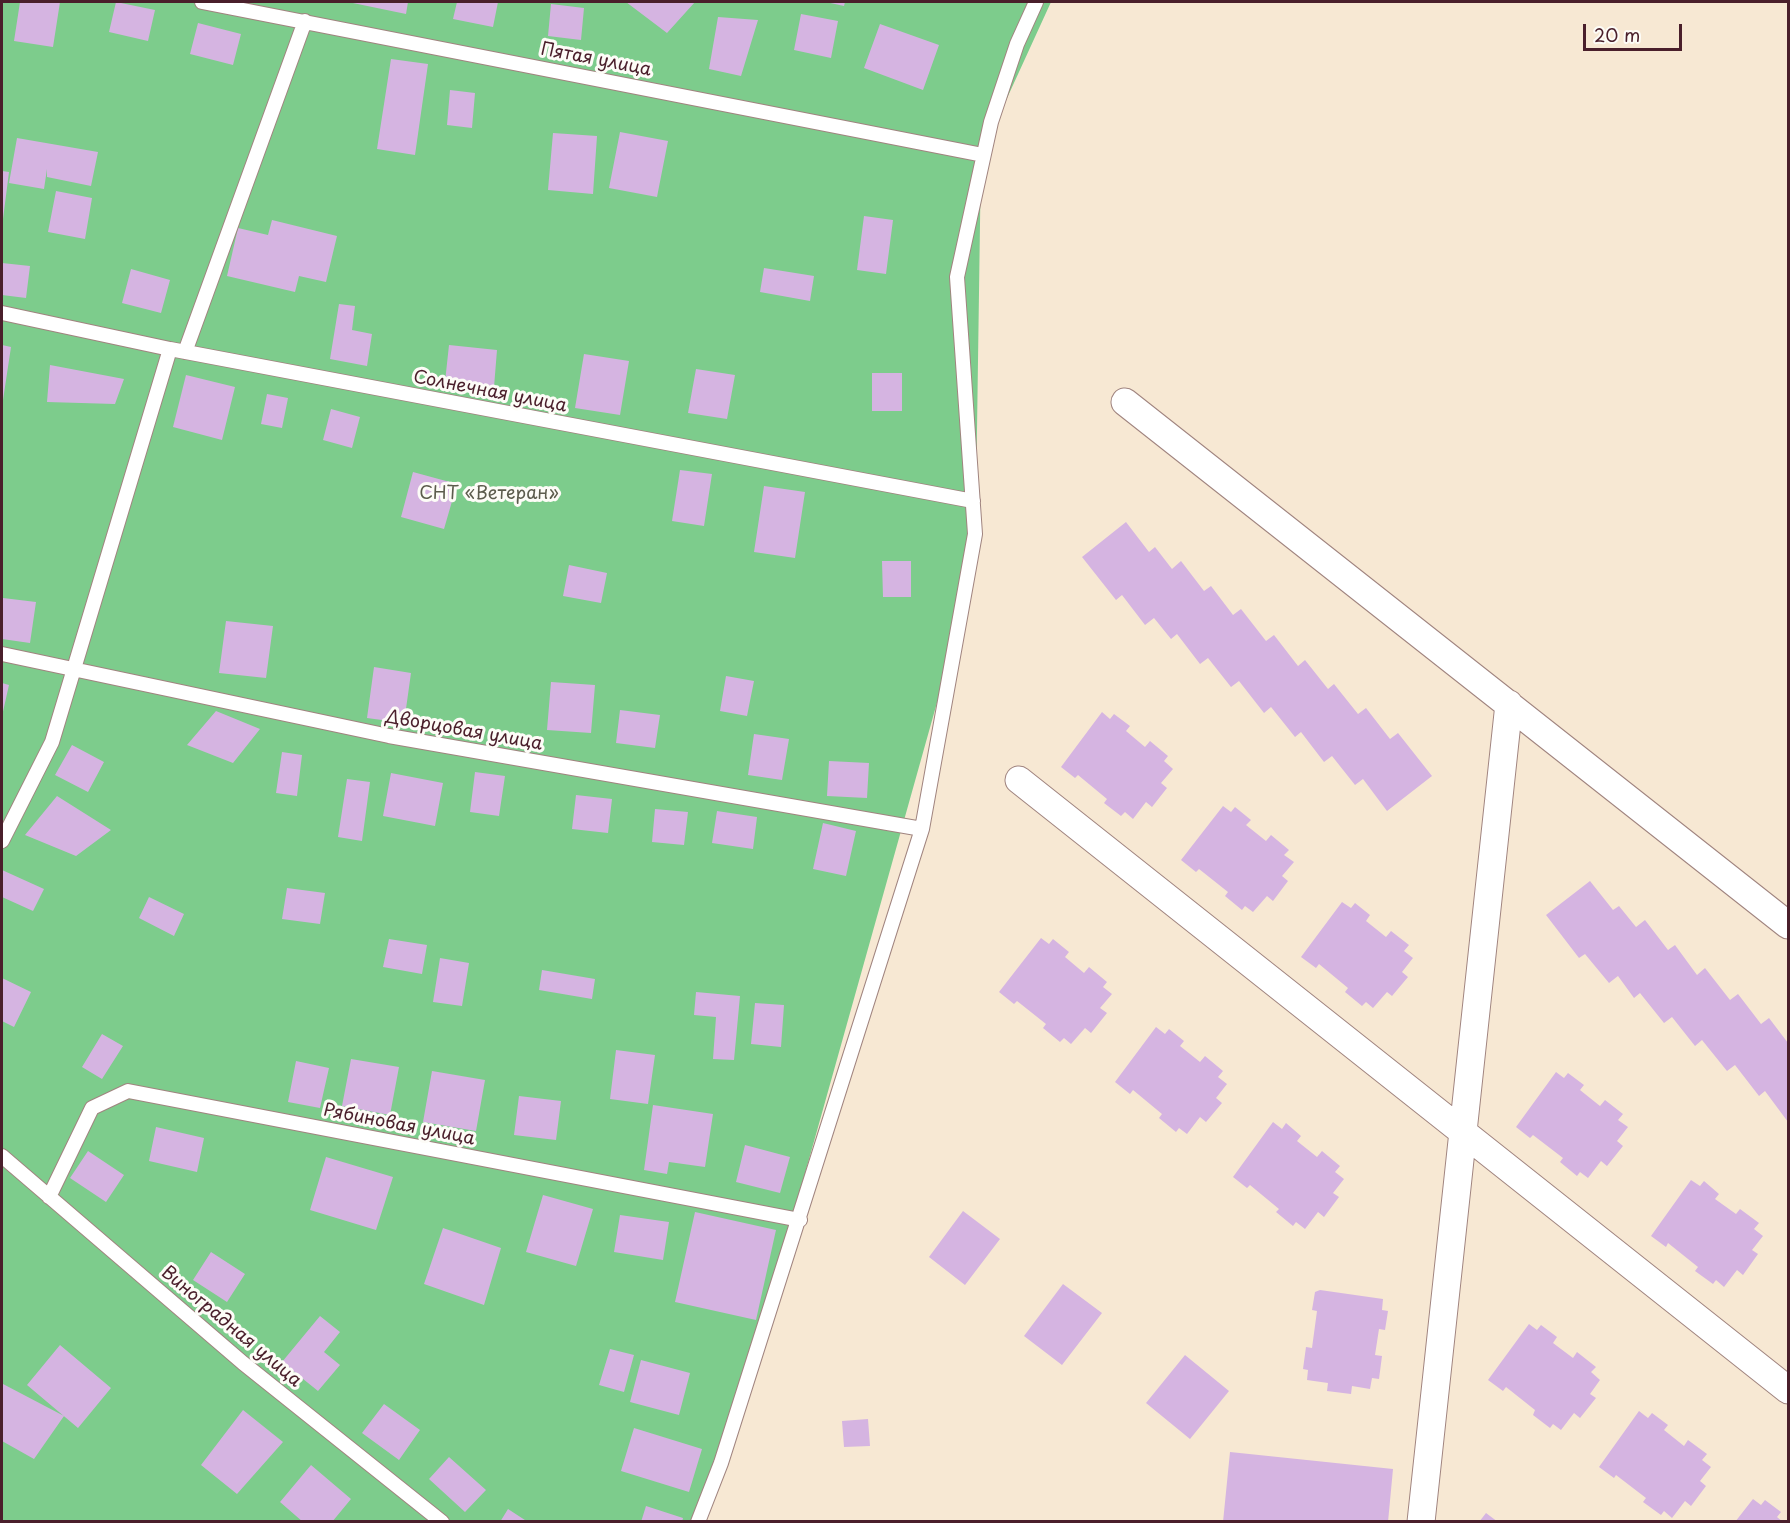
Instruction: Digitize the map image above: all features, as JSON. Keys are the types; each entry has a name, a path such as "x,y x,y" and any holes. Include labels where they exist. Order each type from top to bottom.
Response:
{"street":[{"path":"1125,402 1788,925"},
{"path":"1421,1521 1509,704"},
{"path":"1019,780 1462,1134 1788,1390"}],"lane":[{"name":"Пятая улица","path":"202,2 983,155"},
{"path":"698,1521 721,1462 800,1220 922,829 975,534 957,277 991,122 1017,44 1036,2"},
{"path":"185,352 305,21"},
{"name":"Солнечная улица","path":"2,313 185,352 973,501"},
{"path":"2,841 52,742 170,349"},
{"name":"Дворцовая улица","path":"2,654 389,736 922,829"},
{"name":"Рябиновая улица","path":"49,1197 92,1108 128,1091 800,1220"},
{"name":"Виноградная улица","path":"2,1156 243,1363 442,1521"}],"green space":[{"name":"СНТ «Ветеран»","path":"2,2 1051,2 981,155 975,567 760,1334 699,1521 2,1522"}],"building":[{"path":"20,2 60,2 53,47 14,41"},
{"path":"116,2 155,10 148,41 109,32"},
{"path":"348,2 408,2 406,14"},
{"path":"457,2 498,2 493,27 453,19"},
{"path":"626,2 695,2 667,33"},
{"path":"826,2 845,2 844,6"},
{"path":"551,4 584,8 581,40 548,36"},
{"path":"801,14 838,21 831,58 794,50"},
{"path":"718,17 758,20 741,76 709,69"},
{"path":"198,23 241,34 233,65 190,54"},
{"path":"880,24 939,45 923,90 864,68"},
{"path":"391,59 428,64 415,155 377,149"},
{"path":"450,90 475,93 472,128 447,125"},
{"path":"620,132 668,141 657,197 609,188"},
{"path":"553,133 597,136 593,194 548,190"},
{"path":"17,138 98,152 91,186 47,177 47,169 44,189 9,183"},
{"path":"2,171 9,172 3,219 2,219"},
{"path":"56,191 92,198 85,239 48,232"},
{"path":"864,216 893,220 886,274 857,270"},
{"path":"272,220 337,236 326,282 299,276 295,292 227,276 238,228 268,235"},
{"path":"2,263 30,266 26,298 2,295"},
{"path":"764,268 814,276 810,301 760,292"},
{"path":"131,269 170,280 161,313 122,303"},
{"path":"339,304 355,306 352,330 372,334 367,366 330,359"},
{"path":"2,345 11,347 3,400 2,400"},
{"path":"449,345 497,350 494,387 445,382"},
{"path":"584,354 629,361 620,415 575,408"},
{"path":"50,365 124,379 115,404 47,402"},
{"path":"696,369 735,375 727,419 688,413"},
{"path":"872,373 902,373 902,411 872,411"},
{"path":"186,375 235,387 222,440 173,427"},
{"path":"267,394 288,398 282,428 261,424"},
{"path":"331,409 360,417 352,448 323,440"},
{"path":"680,470 712,474 704,526 672,521"},
{"path":"413,472 457,484 444,529 401,517"},
{"path":"764,486 805,492 795,558 754,552"},
{"path":"1126,522 1149,552 1155,547 1172,569 1181,561 1204,591 1211,586 1233,615 1241,609 1266,641 1274,635 1298,666 1305,660 1328,689 1334,684 1358,714 1366,708 1390,739 1398,733 1432,776 1387,811 1363,779 1355,785 1332,756 1324,762 1301,732 1295,737 1271,707 1264,713 1239,681 1231,687 1208,658 1200,664 1177,634 1171,639 1154,618 1145,625 1122,595 1116,600 1082,557"},
{"path":"882,561 911,561 911,597 883,597"},
{"path":"569,565 607,573 601,603 563,596"},
{"path":"3,598 36,602 30,643 2,639"},
{"path":"226,621 273,626 266,678 219,673"},
{"path":"374,667 411,673 404,723 367,718"},
{"path":"726,676 754,681 747,716 720,711"},
{"path":"551,682 595,685 591,733 547,730"},
{"path":"2,683 9,685 2,716"},
{"path":"620,710 660,715 655,748 616,743"},
{"path":"216,711 260,729 233,763 187,745"},
{"path":"1102,712 1110,719 1114,714 1130,726 1126,731 1145,747 1150,741 1168,756 1164,761 1173,769 1161,783 1167,788 1152,807 1146,802 1133,819 1125,812 1121,816 1104,803 1107,799 1078,775 1075,778 1061,767"},
{"path":"754,734 789,739 782,780 748,775"},
{"path":"72,745 104,762 88,792 55,775"},
{"path":"282,752 302,755 297,796 276,793"},
{"path":"829,761 869,763 867,798 827,796"},
{"path":"475,772 505,776 499,816 470,812"},
{"path":"391,773 443,783 435,826 383,816"},
{"path":"347,779 370,782 362,841 338,837"},
{"path":"576,795 612,799 608,833 572,829"},
{"path":"57,796 111,830 76,856 25,835"},
{"path":"1223,806 1231,812 1235,807 1251,820 1246,825 1266,841 1271,835 1289,850 1284,855 1294,862 1282,876 1288,881 1273,901 1267,896 1253,912 1245,906 1242,910 1225,896 1228,892 1199,869 1196,872 1181,860"},
{"path":"655,809 688,812 684,845 652,842"},
{"path":"717,811 757,817 753,849 712,843"},
{"path":"823,823 856,831 846,876 813,869"},
{"path":"2,870 44,889 33,911 2,897"},
{"path":"1590,881 1613,910 1619,906 1636,927 1645,920 1668,950 1675,945 1697,975 1705,968 1730,1000 1738,994 1761,1024 1769,1018 1788,1043 1788,1122 1765,1091 1759,1096 1735,1065 1727,1071 1702,1040 1695,1046 1672,1017 1664,1023 1640,993 1634,998 1618,976 1609,983 1585,954 1579,958 1546,915"},
{"path":"287,888 325,893 320,924 282,919"},
{"path":"149,897 184,914 174,936 139,918"},
{"path":"1342,902 1351,908 1355,903 1370,915 1366,921 1386,937 1391,931 1409,945 1404,951 1413,958 1402,972 1408,977 1392,996 1387,992 1373,1008 1366,1002 1362,1006 1345,992 1348,988 1319,964 1316,968 1301,957"},
{"path":"1041,938 1049,944 1053,939 1069,952 1065,957 1084,973 1089,967 1107,982 1103,987 1112,994 1100,1008 1107,1013 1091,1033 1085,1028 1071,1044 1064,1038 1060,1042 1043,1028 1046,1024 1017,1001 1014,1004 999,992"},
{"path":"389,939 427,945 422,974 383,967"},
{"path":"440,958 469,963 462,1006 433,1002"},
{"path":"542,970 595,979 592,999 539,990"},
{"path":"2,978 31,992 14,1027 2,1021"},
{"path":"696,992 740,996 734,1060 713,1059 716,1017 694,1015"},
{"path":"755,1003 784,1005 781,1047 751,1044"},
{"path":"1156,1027 1165,1034 1169,1029 1184,1041 1180,1046 1200,1062 1205,1056 1223,1071 1218,1077 1227,1084 1216,1098 1222,1103 1206,1122 1200,1117 1187,1134 1179,1128 1176,1132 1159,1118 1162,1114 1133,1090 1130,1094 1115,1082"},
{"path":"102,1034 123,1046 102,1079 82,1067"},
{"path":"616,1050 655,1055 648,1104 610,1099"},
{"path":"351,1059 399,1067 390,1115 342,1106"},
{"path":"296,1061 329,1068 320,1108 288,1102"},
{"path":"432,1071 485,1080 476,1131 423,1122"},
{"path":"1556,1072 1564,1078 1568,1073 1584,1085 1580,1090 1600,1106 1605,1100 1623,1114 1618,1120 1628,1127 1617,1141 1623,1146 1607,1166 1601,1161 1588,1178 1580,1172 1577,1176 1560,1162 1563,1158 1533,1135 1530,1138 1516,1127"},
{"path":"519,1096 561,1101 556,1140 514,1135"},
{"path":"653,1105 713,1114 705,1167 669,1162 667,1174 644,1170"},
{"path":"1273,1122 1282,1129 1286,1123 1301,1136 1297,1141 1317,1157 1322,1151 1340,1166 1335,1172 1344,1179 1333,1193 1339,1197 1324,1217 1318,1212 1305,1229 1296,1222 1293,1226 1276,1212 1279,1209 1250,1185 1247,1188 1233,1177"},
{"path":"156,1127 204,1138 197,1172 149,1161"},
{"path":"745,1145 790,1157 780,1193 736,1182"},
{"path":"88,1151 124,1175 106,1202 70,1178"},
{"path":"326,1157 393,1177 376,1230 310,1210"},
{"path":"1691,1180 1700,1186 1704,1181 1719,1194 1715,1199 1736,1214 1740,1209 1759,1223 1754,1229 1763,1236 1752,1250 1758,1254 1743,1275 1737,1270 1724,1287 1716,1280 1713,1284 1695,1271 1698,1267 1668,1243 1666,1247 1651,1236"},
{"path":"543,1195 593,1209 576,1266 526,1252"},
{"path":"963,1211 1000,1239 965,1285 929,1257"},
{"path":"695,1212 776,1230 756,1320 675,1302"},
{"path":"620,1215 669,1222 663,1260 614,1252"},
{"path":"443,1228 501,1248 484,1305 424,1284"},
{"path":"211,1252 245,1274 227,1302 193,1280"},
{"path":"1063,1284 1102,1313 1062,1365 1024,1336"},
{"path":"1320,1290 1383,1299 1382,1310 1388,1311 1385,1330 1379,1329 1375,1355 1382,1356 1379,1379 1372,1378 1370,1389 1352,1386 1351,1394 1327,1391 1328,1383 1307,1380 1308,1370 1303,1369 1306,1347 1312,1348 1317,1311 1312,1310 1315,1292"},
{"path":"320,1316 340,1332 324,1352 340,1365 318,1391 282,1362"},
{"path":"1529,1324 1537,1330 1541,1325 1557,1337 1553,1343 1573,1358 1577,1352 1596,1367 1591,1372 1600,1380 1590,1394 1596,1398 1580,1418 1574,1413 1561,1430 1553,1424 1550,1428 1533,1415 1535,1410 1506,1387 1503,1391 1488,1380"},
{"path":"60,1345 111,1388 78,1428 27,1385"},
{"path":"610,1349 634,1355 624,1392 599,1385"},
{"path":"1185,1355 1229,1391 1190,1439 1146,1403"},
{"path":"641,1360 690,1373 679,1415 630,1402"},
{"path":"3,1384 64,1416 34,1459 2,1441"},
{"path":"384,1404 420,1430 399,1460 362,1433"},
{"path":"243,1410 283,1442 237,1494 201,1465"},
{"path":"1639,1411 1648,1418 1652,1413 1668,1425 1664,1430 1684,1446 1688,1440 1707,1454 1702,1460 1711,1467 1700,1481 1706,1486 1691,1506 1685,1501 1672,1518 1664,1511 1661,1515 1643,1502 1646,1498 1616,1475 1614,1478 1599,1467"},
{"path":"868,1419 870,1446 844,1447 842,1421"},
{"path":"634,1428 702,1449 689,1492 621,1471"},
{"path":"1230,1452 1393,1469 1388,1522 1223,1522"},
{"path":"449,1457 486,1490 465,1512 429,1479"},
{"path":"311,1465 351,1499 332,1522 303,1522 280,1502"},
{"path":"1753,1499 1761,1505 1765,1500 1781,1512 1777,1517 1783,1522 1735,1522"},
{"path":"646,1506 683,1518 682,1522 641,1522"},
{"path":"508,1509 528,1522 500,1522"},
{"path":"1486,1513 1498,1522 1479,1522"}]}
